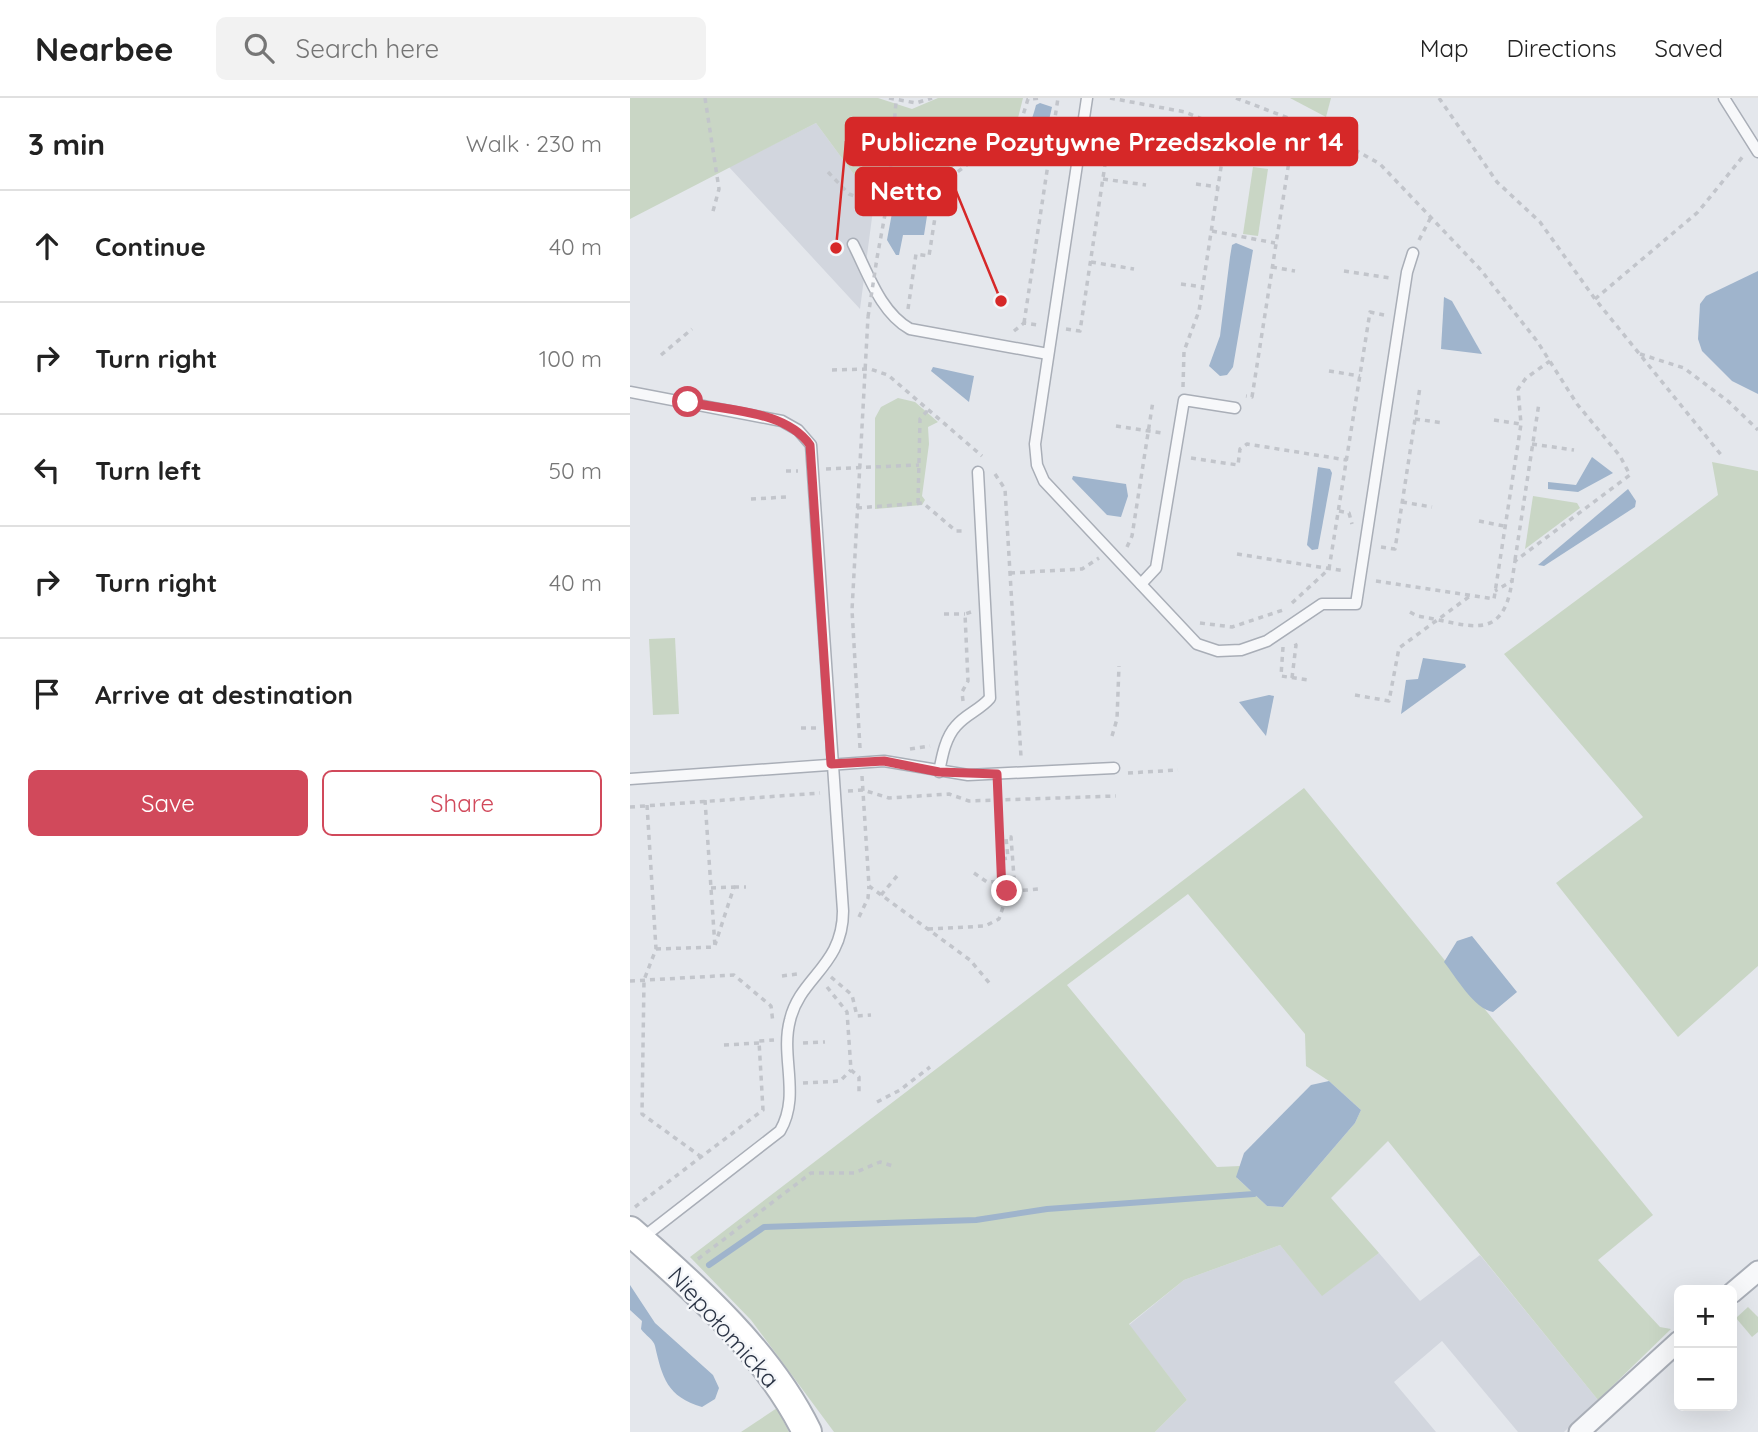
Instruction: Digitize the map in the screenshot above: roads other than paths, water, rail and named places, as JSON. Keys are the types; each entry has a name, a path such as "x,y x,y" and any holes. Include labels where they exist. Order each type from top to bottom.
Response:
{"main road":[{"name":"Niepołomicka","path":"635,1236 679,1274 755,1354 807,1432"}],"street":[{"path":"1737,1289 1758,1271"},
{"path":"1579,1432 1674,1346"}],"lane":[{"path":"1087,98 1035,444 1037,465 1044,481 1197,644 1218,651 1241,650 1267,641 1322,604 1356,604 1400,317 1413,253"},
{"path":"1724,98 1755,149"},
{"path":"853,244 886,308 896,321 910,329 1048,354"},
{"path":"630,392 782,421 798,430 810,445 842,921 832,956 794,1008 790,1018 790,1110 780,1130 635,1236"},
{"path":"1141,584 1156,568 1184,400 1236,408"},
{"path":"939,772 944,746 954,727 980,710 990,698 978,472"},
{"path":"630,779 884,761 939,772 997,774 1115,771"}],"water":[{"path":"1040,103 1052,107 1044,142 1026,155 1009,153 1008,150 1028,126 1036,105"},
{"path":"927,196 930,197 924,235 903,235 899,255 896,255 887,240 892,213 908,212"},
{"path":"1236,243 1253,250 1233,367 1227,375 1220,376 1209,366 1220,336 1232,245"},
{"path":"1758,271 1758,394 1732,381 1702,351 1698,339 1700,304 1706,296"},
{"path":"1444,297 1452,301 1482,354 1441,349"},
{"path":"933,367 974,376 969,402 931,371"},
{"path":"1592,457 1613,473 1578,492 1548,489 1548,482 1576,485"},
{"path":"1318,467 1330,469 1332,473 1318,549 1312,550 1307,545"},
{"path":"1073,476 1126,484 1128,496 1121,517 1107,515 1072,479"},
{"path":"1628,489 1636,501 1635,507 1544,566 1538,565"},
{"path":"1423,658 1465,664 1466,667 1401,714 1406,680 1418,679"},
{"path":"1274,696 1266,736 1239,702"},
{"path":"1472,936 1517,992 1493,1012 1472,999 1444,962 1457,941"},
{"path":"1329,1081 1361,1110 1355,1123 1283,1207 1267,1206 1236,1177 1244,1153 1311,1085"},
{"path":"630,1285 655,1323 713,1375 719,1388 715,1399 702,1407 681,1398 668,1384 654,1344 641,1329 642,1321 630,1310"}],"waterway":[{"path":"709,1265 764,1227 976,1220 1047,1209 1254,1194"}],"place":[{"name":"Publiczne Pozytywne Przedszkole nr 14","path":"836,248"},
{"name":"Netto","path":"1001,301"}]}
